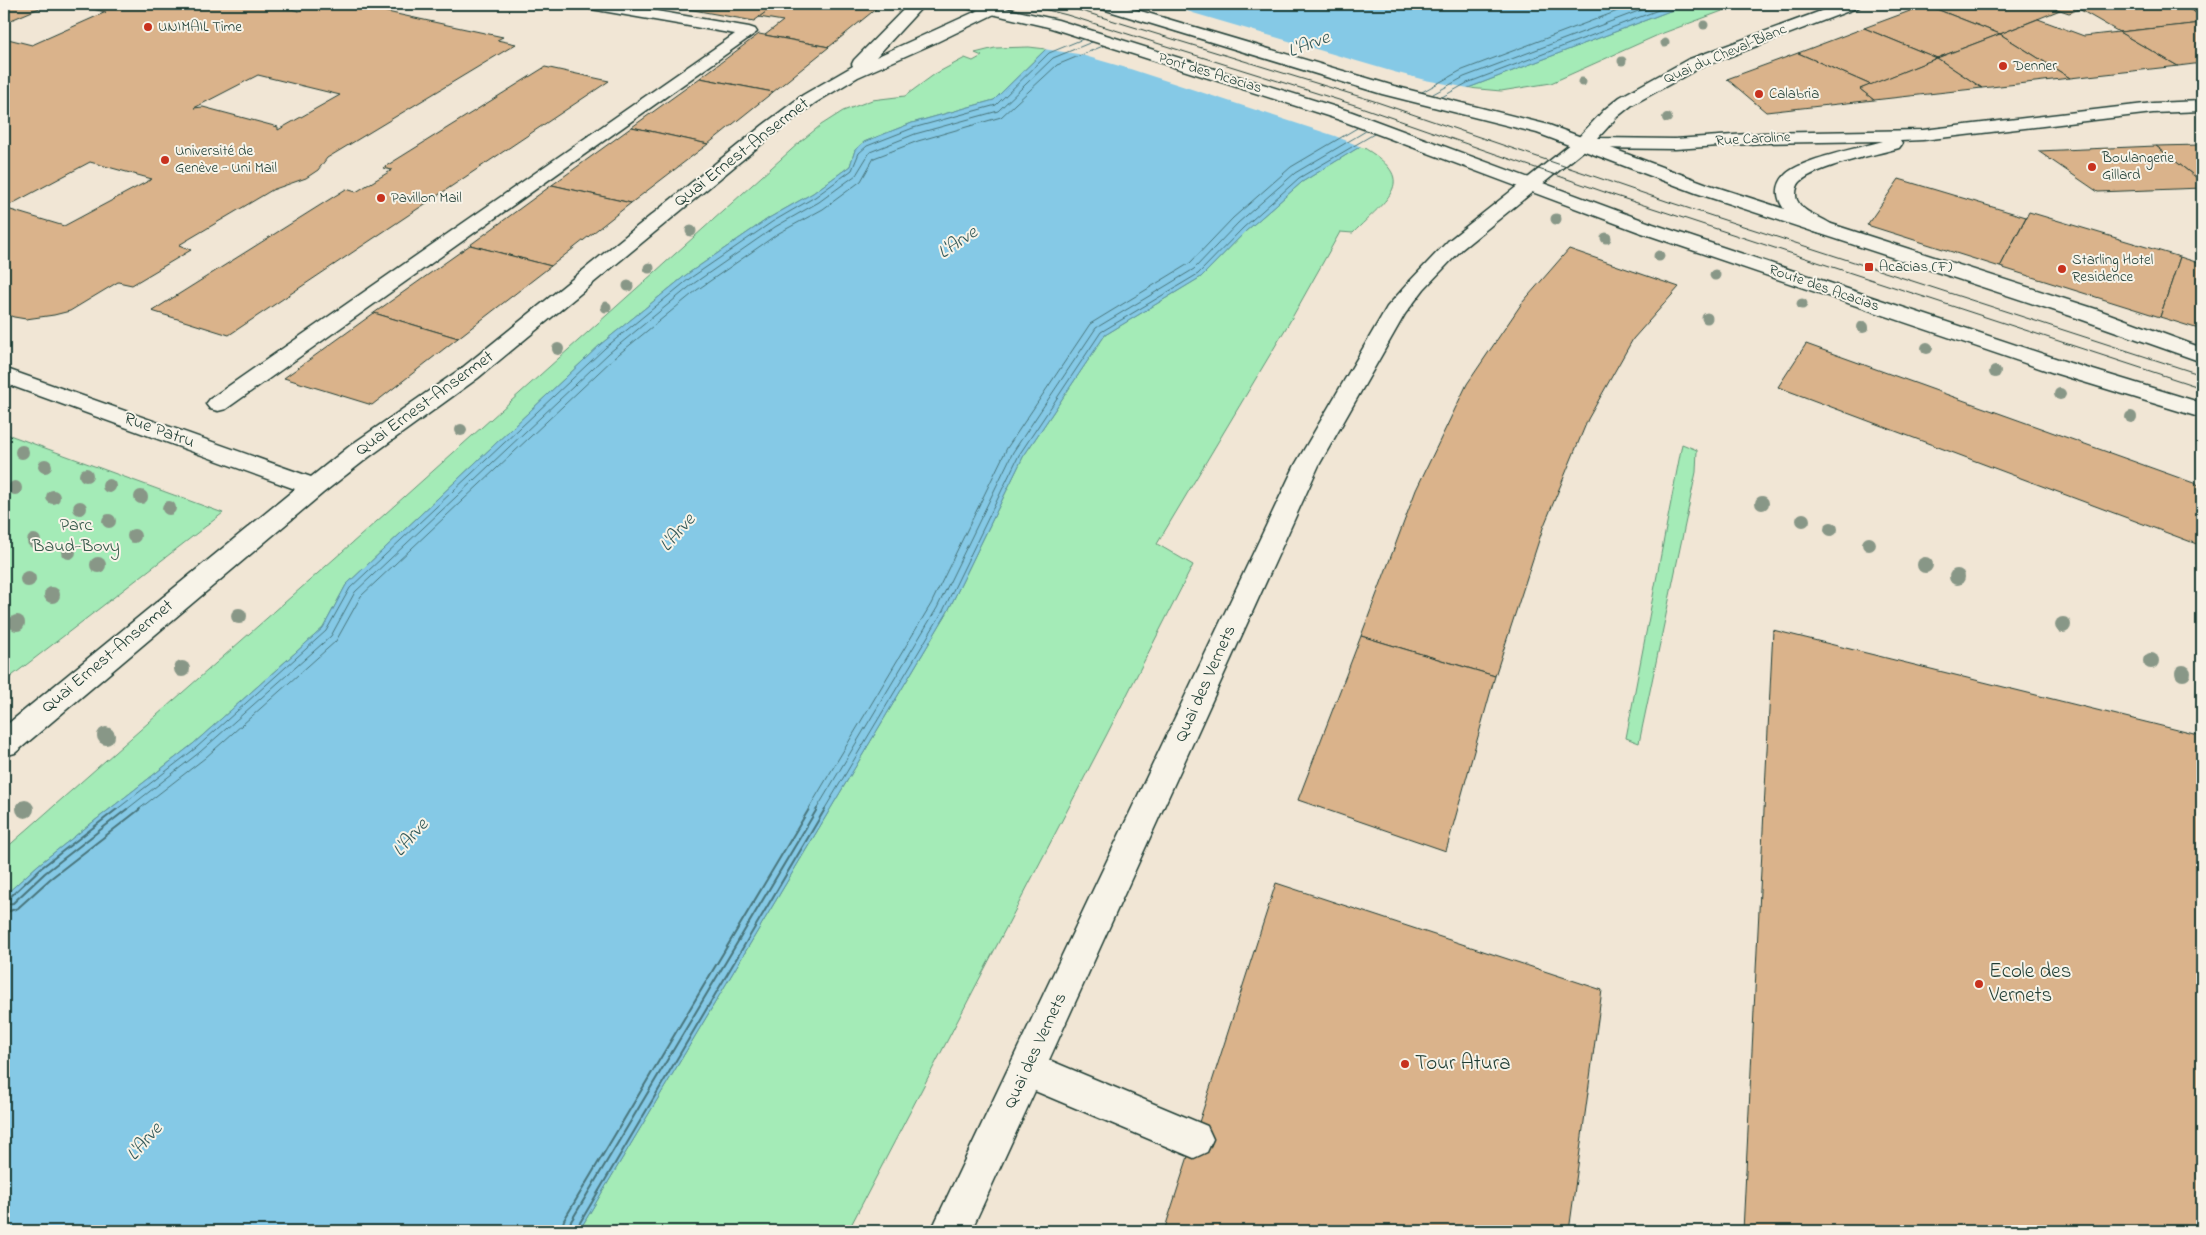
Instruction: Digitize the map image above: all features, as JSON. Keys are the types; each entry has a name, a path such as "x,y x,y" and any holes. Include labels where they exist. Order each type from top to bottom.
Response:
{"street":[{"path":"218,404 749,32 591,4"},
{"name":"Quai Ernest-Ansermet","path":"852,73 917,4"},
{"name":"Pont des Acacias","path":"967,4 998,6 1346,116 1449,154"},
{"name":"Quai du Cheval-Blanc","path":"1583,143 1611,113 1626,101 1675,73 1735,47 1854,4"},
{"name":"Quai Ernest-Ansermet","path":"4,744 314,487 360,451 470,373 769,129 809,99 852,73 931,39 998,6"},
{"name":"Pont des Acacias","path":"1108,6 1388,90 1498,116 1583,143"},
{"name":"Rue Caroline","path":"1583,143 1675,144 1763,138 1923,134 2153,108 2202,106"},
{"name":"Rue Caroline","path":"1826,230 1800,213 1788,200 1786,190 1793,178 1810,169 1923,134"},
{"path":"1532,185 1583,143 1694,186 2088,314 2202,355"},
{"name":"Route des Acacias","path":"1449,154 1646,228 2062,368 2202,411"},
{"name":"Quai des Vernets","path":"951,1231 1307,465 1395,312 1417,285 1455,245 1532,185"},
{"name":"Rue Patru","path":"4,375 314,487"},
{"path":"1027,1069 1194,1138"}],"green space":[{"path":"1688,4 1741,4 1658,35 1551,83 1501,91 1468,88"},
{"path":"1029,47 1046,49 994,100 912,123 864,142 855,150 850,166 813,193 769,218 686,275 601,344 346,585 323,628 193,744 38,865 4,896 4,850 385,514 800,142 821,125 843,111 872,100 905,96 935,74 965,58 973,61 982,56 975,53 995,48"},
{"path":"1361,146 1379,158 1390,169 1394,179 1393,189 1387,199 1353,233 1340,232 1289,323 1157,544 1193,565 848,1231 579,1231 947,613 1023,457 1105,335 1201,277 1246,231 1302,182"},
{"name":"Parc Baud-Bovy","path":"4,433 223,513 4,682"},
{"path":"1682,444 1697,450 1696,472 1639,743 1626,738"}],"water":[{"name":"L'Arve","path":"1156,4 1688,4 1468,88 1361,146 1302,182 1246,231 1201,277 1105,335 1023,457 947,613 579,1231 4,1231 4,896 38,865 193,744 323,628 346,585 601,344 686,275 769,218 813,193 850,166 855,150 864,142 912,123 994,100 1046,49"}],"pier":[{"path":"1149,4 1168,4 1394,72 1474,89 1364,148 1335,136 1130,69 1078,54 1043,49"}],"building":[{"path":"4,4 49,4 4,23"},
{"name":"Université de Genève - Uni Mail","path":"69,4 270,4 299,11 313,4 350,4 503,37 497,40 516,44 327,158 318,170 306,178 272,190 179,245 191,250 132,285 118,282 70,311 54,315 26,319 4,314 4,208 4,38 32,45 106,12","holes":["258,75 340,95 278,130 278,127 203,107 194,108","90,162 152,179 64,226 4,208"]},
{"path":"777,4 754,21 666,5"},
{"path":"777,4 852,4 877,8 829,47 765,35 783,21 759,17"},
{"path":"2042,4 2060,10 2000,34 1926,5"},
{"path":"2042,4 2092,4 2069,13"},
{"path":"2092,4 2180,4 2202,16 2202,23 2119,32 2079,9"},
{"path":"2180,4 2202,4 2202,16"},
{"path":"1926,5 2000,34 1937,58 1864,28"},
{"path":"2038,19 2084,36 2119,32 2178,66 2070,78 2000,34"},
{"path":"2202,23 2202,63 2178,66 2119,32"},
{"path":"1864,28 1937,58 1871,85 1798,53"},
{"path":"759,34 829,47 773,92 700,78"},
{"path":"2000,34 2070,78 1982,88 1937,58"},
{"path":"1798,53 1871,85 1860,89 1874,100 1766,112 1727,79"},
{"path":"1937,58 1982,88 1874,100 1860,89"},
{"name":"Pavillon Mail","path":"545,67 609,81 229,335 152,311 346,189 356,192 392,170 383,168"},
{"path":"700,78 773,92 708,144 632,127"},
{"path":"632,127 708,144 631,203 552,185"},
{"path":"2202,145 2202,182 2156,146"},
{"path":"2156,146 2202,182 2202,188 2098,192 2038,151"},
{"path":"1899,179 2026,217 2000,267 1867,225"},
{"path":"552,185 631,203 551,266 470,245"},
{"path":"2029,212 2180,257 2160,317 2000,267"},
{"path":"470,245 551,266 458,338 374,313"},
{"path":"1569,249 1679,287 1633,339 1588,419 1543,528 1495,676 1361,636 1416,490 1467,384 1522,303"},
{"path":"2180,257 2202,264 2202,330 2160,317"},
{"path":"374,313 458,338 372,405 284,378"},
{"path":"1806,344 2202,486 2202,546 1778,387"},
{"name":"Ecole des Vernets","path":"1773,630 2202,736 2202,1231 1743,1231"},
{"path":"1361,636 1495,676 1446,851 1298,800"},
{"name":"Tour Atura","path":"1276,883 1602,990 1569,1231 1164,1231"}],"tram line":[{"path":"1024,4 1067,15 1358,106 1613,195 2202,388"},
{"path":"1059,4 1374,101 1669,202 2202,375"}],"place":[{"name":"UNIMAIL Time","path":"148,27"},
{"name":"Denner","path":"2003,66"},
{"name":"Calabria","path":"1759,94"},
{"name":"Université de Genève - Uni Mail","path":"165,160"},
{"name":"Boulangerie Gillard","path":"2092,167"},
{"name":"Pavillon Mail","path":"381,198"},
{"name":"Acacias (F)","path":"1869,267"},
{"name":"Starling Hotel Residence","path":"2062,269"},
{"name":"Ecole des Vernets","path":"1979,984"},
{"name":"Tour Atura","path":"1405,1064"}]}
